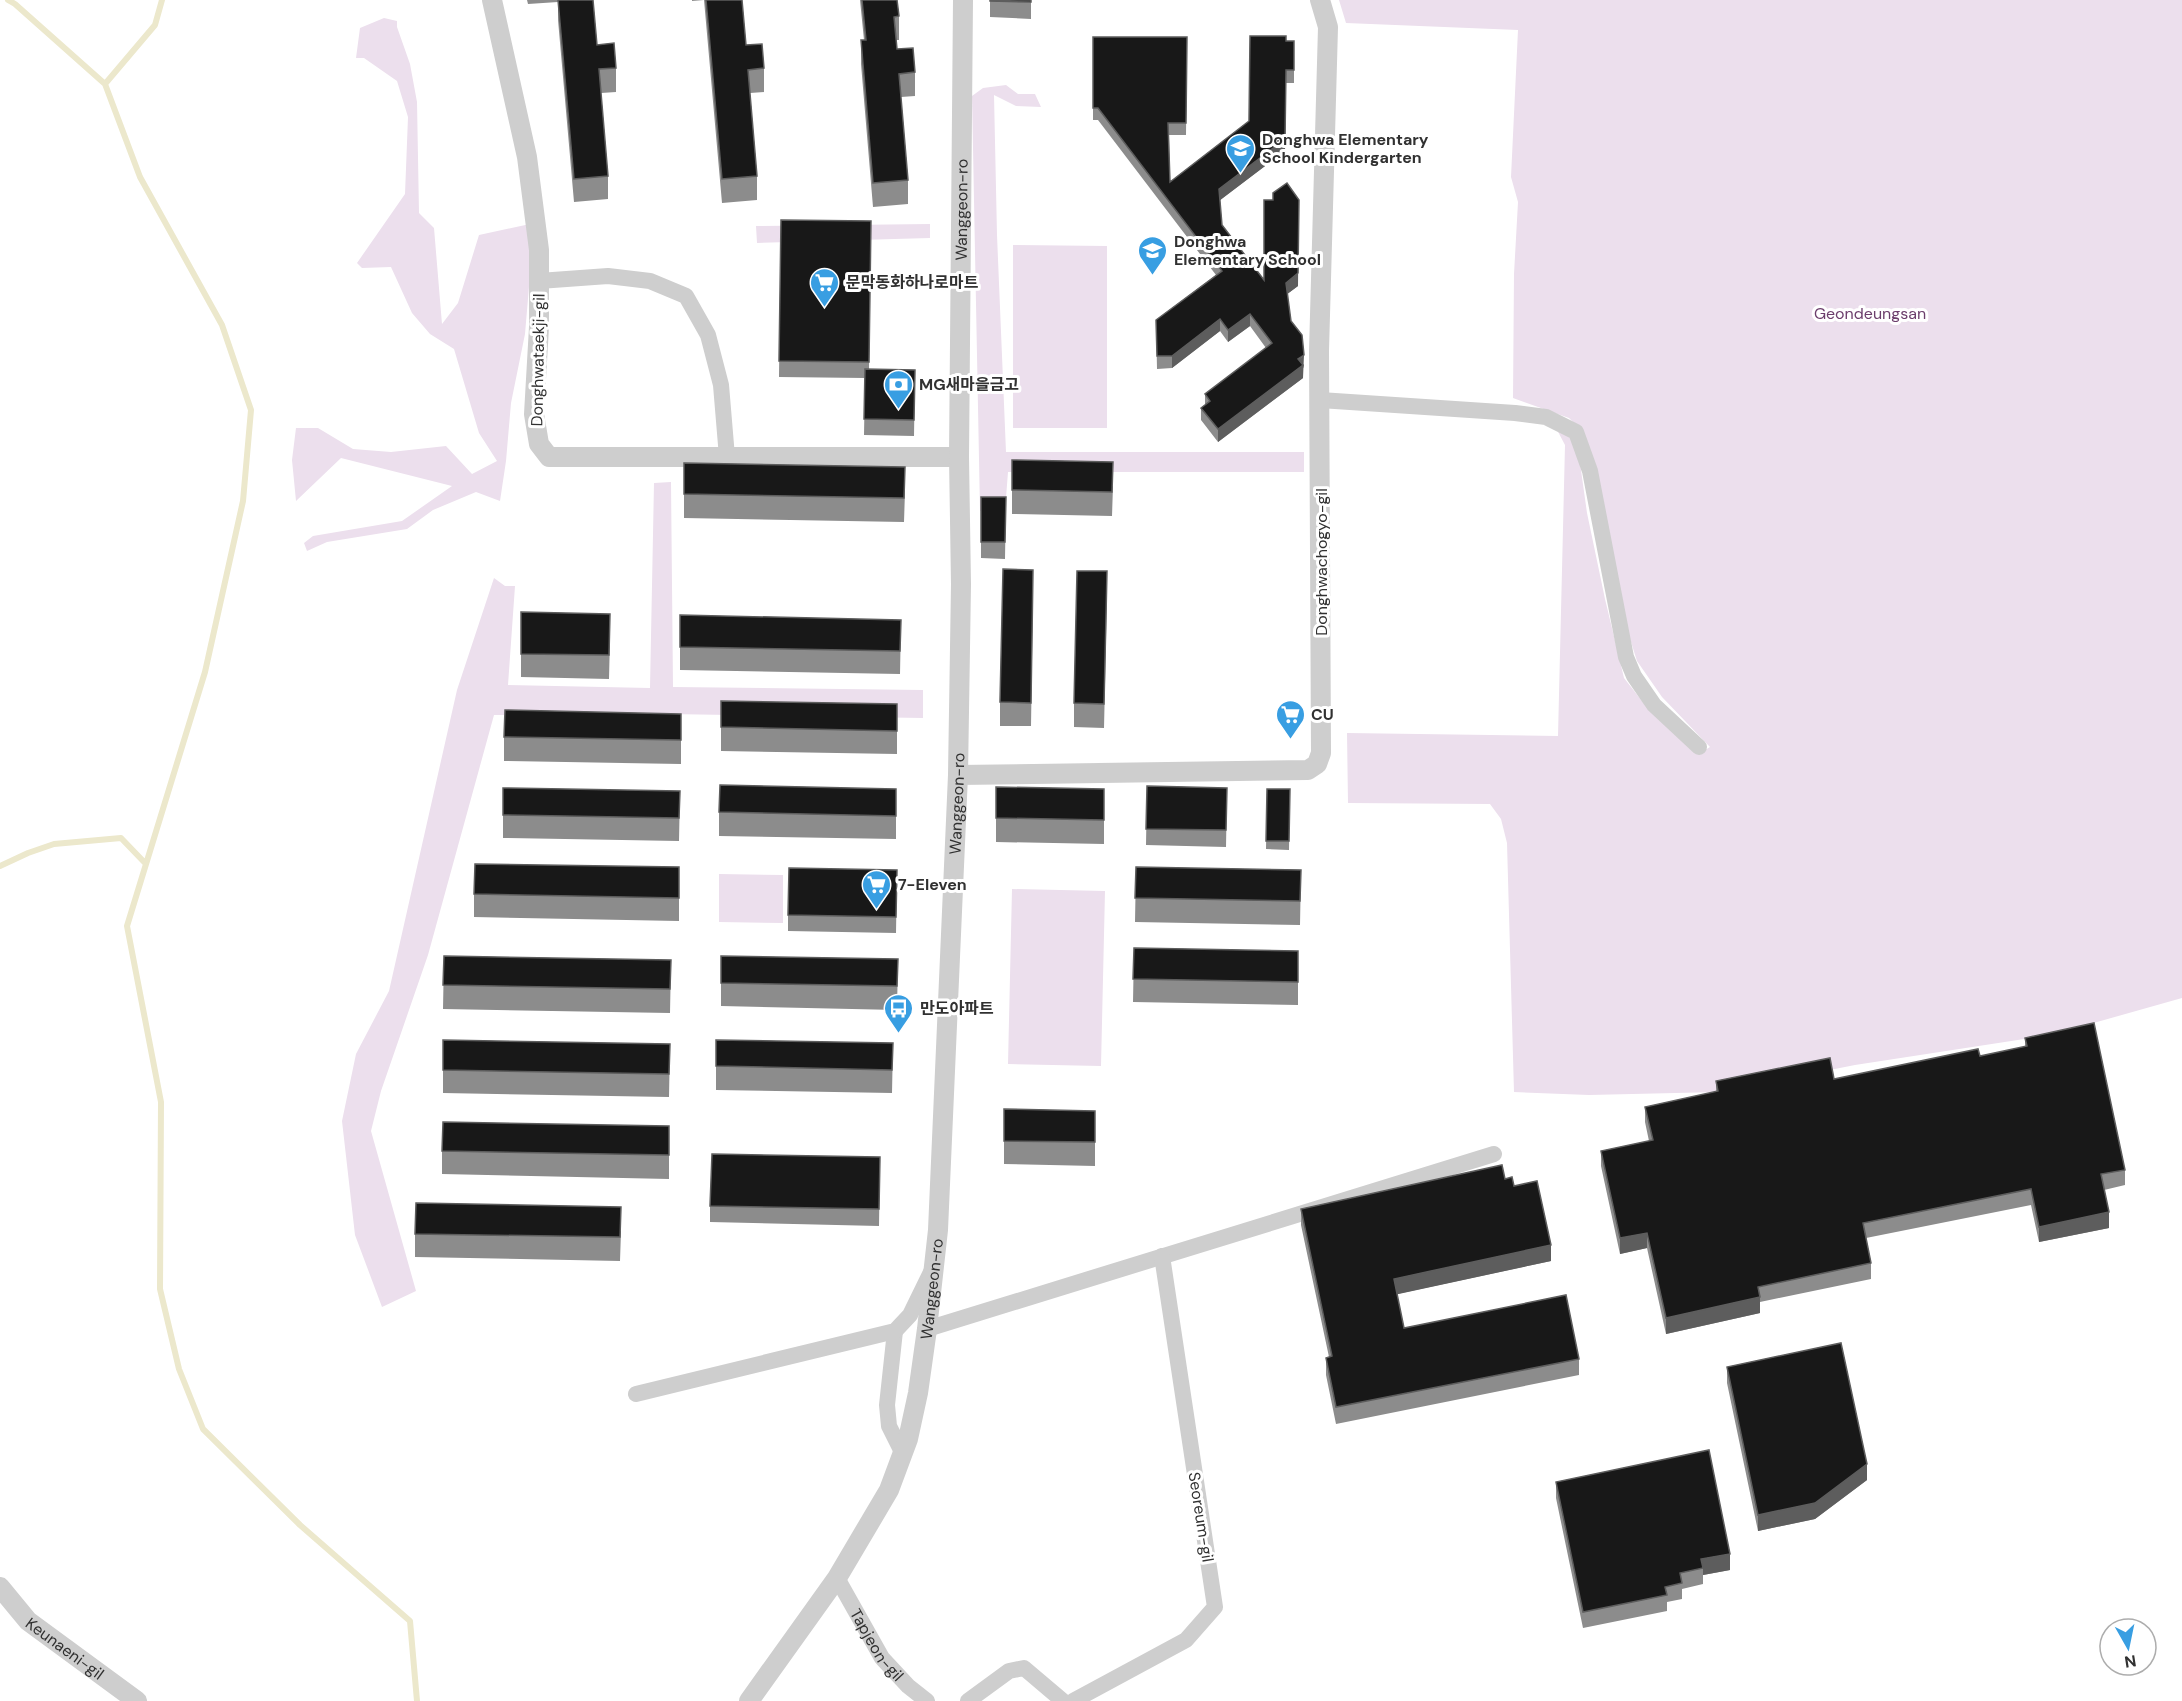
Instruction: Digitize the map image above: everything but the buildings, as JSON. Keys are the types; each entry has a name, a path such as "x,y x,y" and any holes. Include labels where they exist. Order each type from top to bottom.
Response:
{"street":[{"name":"Donghwataekji-gil","path":"492,0 527,157 539,250 539,327 534,414 539,444 549,456 958,457"},
{"name":"Wanggeon-ro","path":"749,1701 837,1578 889,1490 908,1439 918,1393 927,1329 940,1182 958,775 961,584 958,457 963,0"},
{"name":"Donghwachogyo-gil","path":"958,775 1308,770 1317,765 1321,753 1320,400 1328,27 1320,0"},
{"path":"539,281 608,276 650,281 686,296 708,335 721,385 727,457"},
{"path":"1320,400 1515,413 1546,417 1576,432 1590,471 1626,657 1634,676 1654,705 1699,747"},
{"path":"927,1329 1494,1154"},
{"name":"Seoreum-gil","path":"1073,1701 1186,1640 1215,1607 1162,1256"},
{"path":"636,1394 895,1331 910,1315 934,1266"},
{"path":"895,1331 887,1405 890,1426 903,1454"},
{"name":"Tapjeon-gil","path":"837,1578 882,1658 908,1686 927,1701"},
{"name":"Keunaeni-gil","path":"0,1587 28,1621 137,1701"},
{"path":"968,1701 1009,1671 1024,1668 1063,1701"}],"green space":[{"name":"Geondeungsan","path":"1339,0 2182,0 2182,998 2051,1035 1855,1065 1719,1092 1589,1095 1514,1092 1507,843 1501,819 1490,804 1348,803 1347,733 1558,736 1565,445 1555,426 1571,438 1580,463 1587,513 1624,678 1649,710 1700,753 1710,747 1662,697 1637,661 1625,623 1577,426 1569,418 1513,398 1514,274 1518,202 1511,177 1518,30 1346,23"},
{"path":"384,18 397,21 410,64 417,102 419,213 434,228 442,324 458,303 479,235 530,224 530,275 525,334 511,403 500,501 476,492 433,510 407,529 327,542 307,551 304,543 313,536 402,521 452,486 341,458 296,501 292,460 296,428 318,428 353,449 391,452 446,446 472,474 497,461 479,433 454,349 430,334 412,313 391,267 362,268 357,263 405,194 408,117 397,81 364,58 356,58 360,28"},
{"path":"1006,85 1018,94 1035,94 1041,107 1016,106 994,95 1006,452 1304,452 1304,472 1008,472 1005,511 980,511 972,96 983,88"},
{"path":"930,224 930,238 757,243 756,226"},
{"path":"1013,245 1107,246 1107,428 1013,428"},
{"path":"671,482 673,687 923,690 923,718 666,714 494,715 428,955 381,1091 371,1131 416,1291 382,1307 355,1235 342,1121 356,1054 389,991 457,690 494,578 505,586 515,586 508,685 650,688 654,483"},
{"path":"719,874 783,875 783,923 719,922"},
{"path":"1012,889 1105,891 1101,1066 1008,1064"}],"waterway":[{"path":"8,0 105,84 140,177 222,325 251,410 243,501 205,672 127,926 161,1102 160,1289 179,1369 203,1429 300,1525 410,1621 417,1701"},
{"path":"105,84 155,25 162,0"},
{"path":"0,866 54,844 121,838 146,864"}],"place":[{"name":"Donghwa Elementary School Kindergarten","path":"1241,174"},
{"name":"Donghwa Elementary School","path":"1153,276"},
{"name":"문막동화하나로마트","path":"825,308"},
{"name":"MG새마을금고","path":"898,410"},
{"name":"CU","path":"1290,740"},
{"name":"7-Eleven","path":"877,910"},
{"name":"만도아파트","path":"899,1034"}]}
